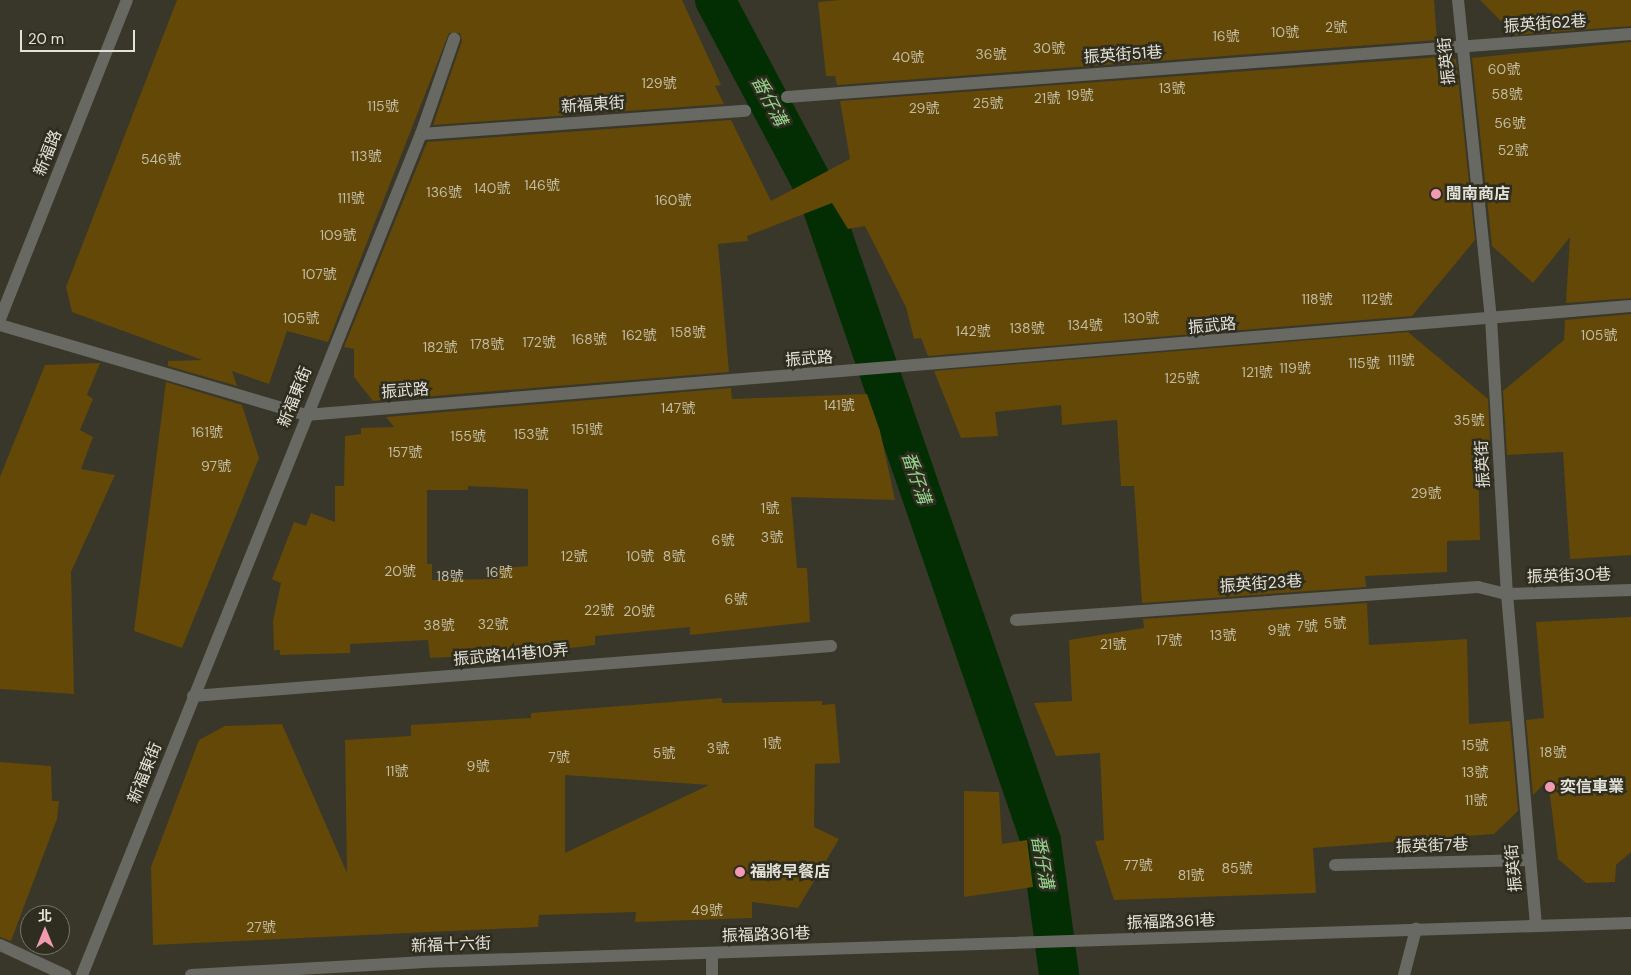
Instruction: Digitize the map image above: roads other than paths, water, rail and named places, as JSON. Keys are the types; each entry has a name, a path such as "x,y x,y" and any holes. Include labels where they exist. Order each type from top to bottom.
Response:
{"street":[{"name":"新福路","path":"0,319 127,0"},
{"name":"振英街","path":"1458,0 1461,45 1491,318 1507,594 1536,926"},
{"name":"振英街62巷","path":"1461,45 1631,34"},
{"path":"421,134 454,39"},
{"name":"振英街51巷","path":"787,97 1461,45"},
{"name":"新福東街","path":"82,975 306,415 421,134 745,111"},
{"name":"振武路","path":"0,325 306,415 1631,306"},
{"name":"振英街23巷","path":"1016,620 1478,587 1507,594"},
{"name":"振英街30巷","path":"1507,594 1631,590"},
{"name":"振武路141巷10弄","path":"193,696 831,646"},
{"name":"振英街7巷","path":"1335,865 1530,860"},
{"name":"振福路361巷","path":"712,954 1631,922"},
{"path":"1404,975 1416,929"},
{"path":"0,945 65,975"},
{"path":"712,954 712,975"},
{"name":"新福十六街","path":"191,975 421,962 712,954"}],"waterway":[{"name":"番仔溝","path":"715,0 818,194 1041,841 1059,975"}],"place":[{"name":"閩南商店","path":"1436,194"},
{"name":"奕信車業","path":"1550,787"},
{"name":"福將早餐店","path":"740,872"}]}
